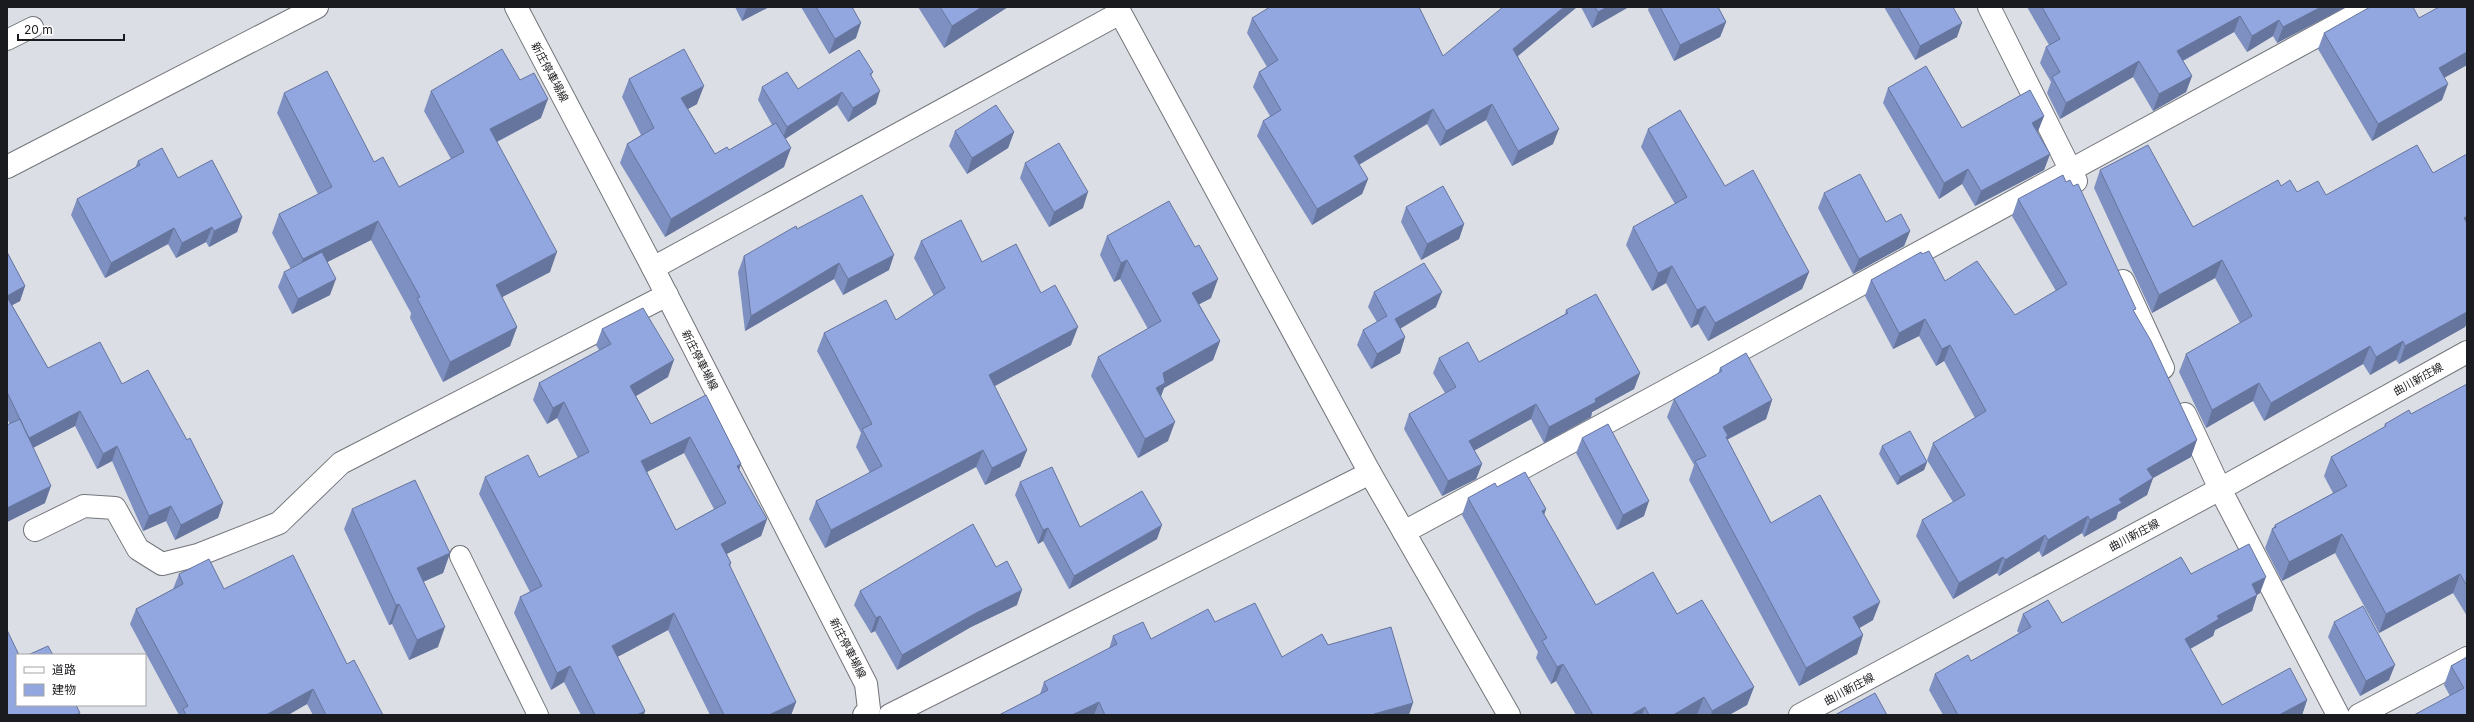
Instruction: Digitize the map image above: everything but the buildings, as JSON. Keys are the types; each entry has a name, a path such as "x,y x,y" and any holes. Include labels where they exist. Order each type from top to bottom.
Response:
{"street":[{"path":"7,167 317,7"},
{"name":"新庄停車場線","path":"516,7 653,268 866,684 869,709 864,715"},
{"path":"1989,7 2084,197"},
{"path":"1404,532 1749,347 2071,169 2370,7"},
{"path":"653,268 1122,9 1370,473 1509,715"},
{"path":"2114,261 2220,489 2338,715"},
{"path":"35,530 84,506 115,508 138,549 162,564 198,555 279,523 341,462 667,296"},
{"name":"曲川新庄線","path":"1800,715 2220,489 2467,352"},
{"path":"890,715 918,709 1370,473"},
{"path":"2359,715 2467,658"}],"lane":[{"path":"7,40 33,27"},
{"path":"460,556 538,715"}]}
